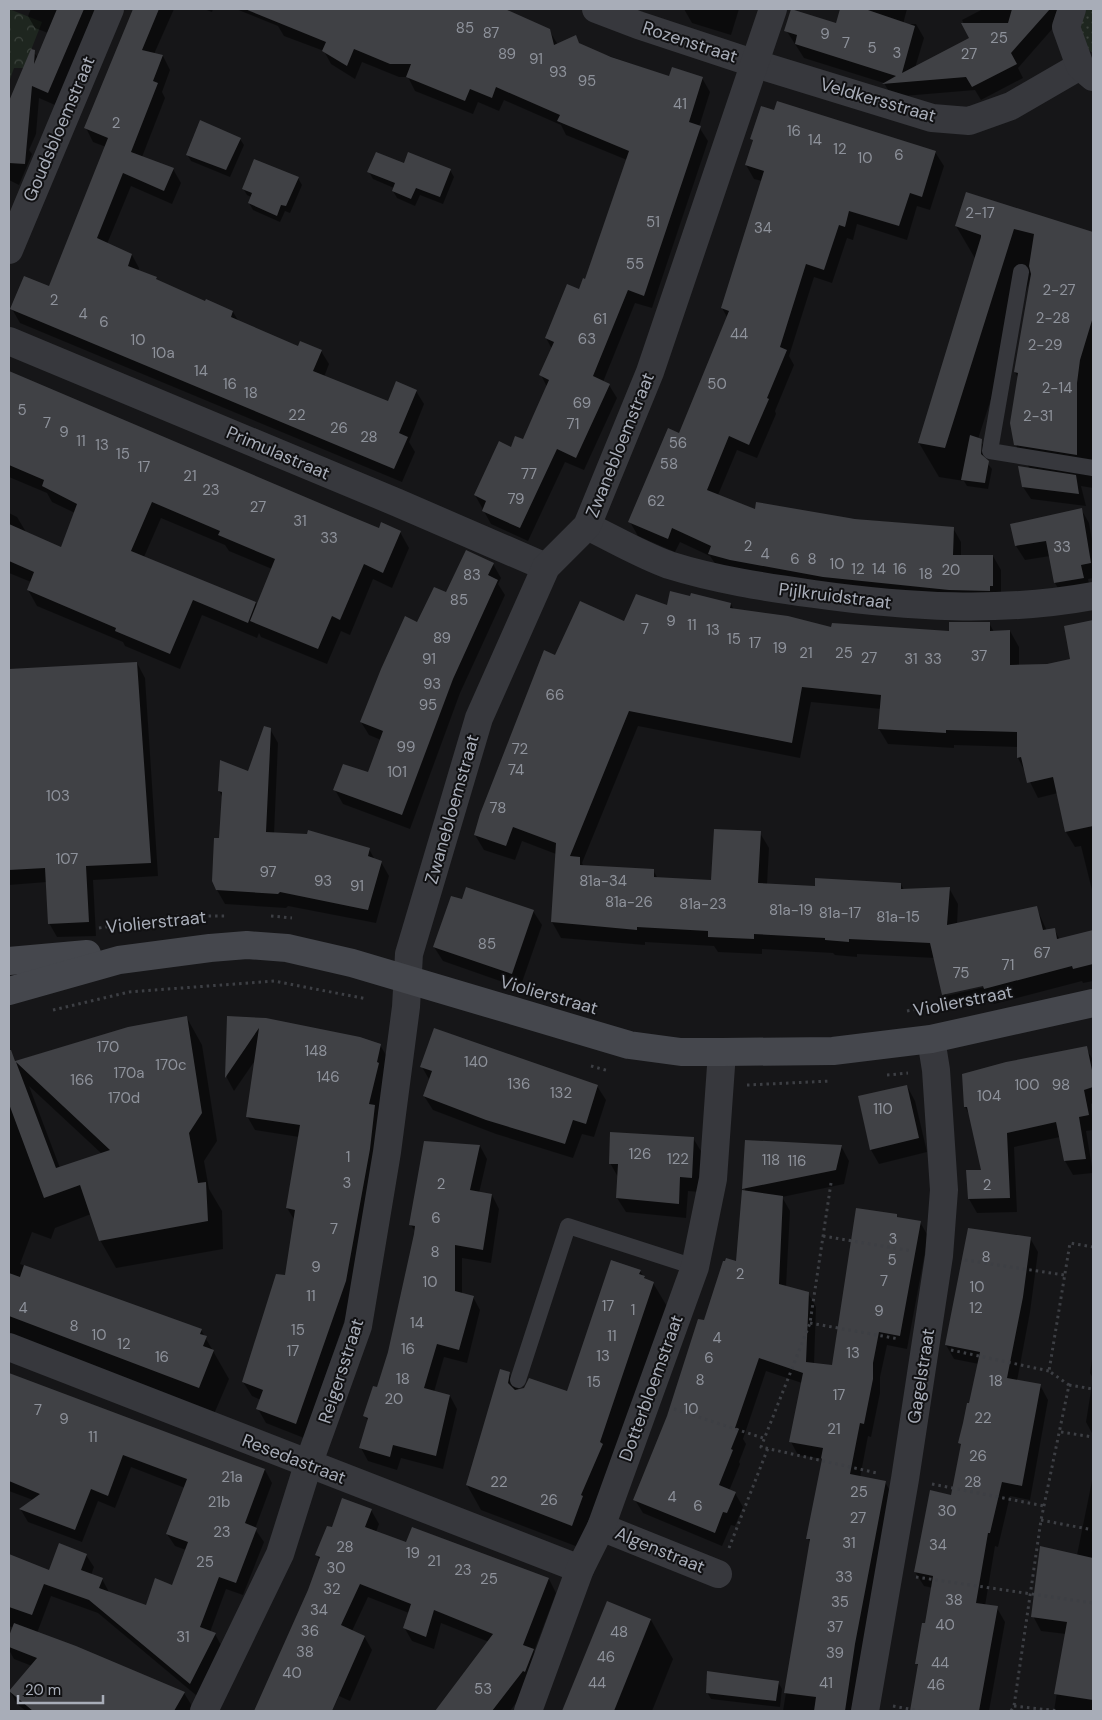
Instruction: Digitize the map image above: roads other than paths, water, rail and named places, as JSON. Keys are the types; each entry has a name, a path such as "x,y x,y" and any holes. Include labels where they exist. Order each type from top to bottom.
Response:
{"main road":[{"name":"Violierstraat","path":"9,961 101,952 181,951 247,946 286,948 352,963 629,1045 681,1052 833,1051 931,1039 1093,1003"},
{"name":"Violierstraat","path":"9,990 119,960 181,951"}],"street":[{"name":"Goudsbloemstraat","path":"9,250 18,202 110,9"},
{"name":"Rozenstraat","path":"596,9 756,64"},
{"name":"Zwanebloemstraat","path":"408,980 410,954 479,718 546,568 587,526 650,372 756,64 773,9"},
{"path":"1072,9 1066,27 1087,72"},
{"name":"Veldkersstraat","path":"756,64 932,118 969,121 1011,106 1087,72"},
{"name":"Primulastraat","path":"9,341 380,495 546,568"},
{"name":"Pijlkruidstraat","path":"587,526 667,564 721,580 871,602 976,607 1052,604 1093,596"},
{"name":"Reigersstraat","path":"204,1711 280,1554 308,1465 358,1326 387,1152 408,980"},
{"name":"Gagelstraat","path":"865,1711 905,1479 940,1256 944,1190 936,1070 931,1039"},
{"name":"Dotterbloemstraat","path":"528,1711 580,1569 601,1527 695,1267 713,1179 722,1052"},
{"name":"Resedastraat","path":"9,1347 308,1465 580,1569"},
{"name":"Algenstraat","path":"601,1527 718,1574"}],"lane":[{"path":"1021,272 990,451 1093,468"},
{"path":"518,1380 568,1226 695,1267"}]}
